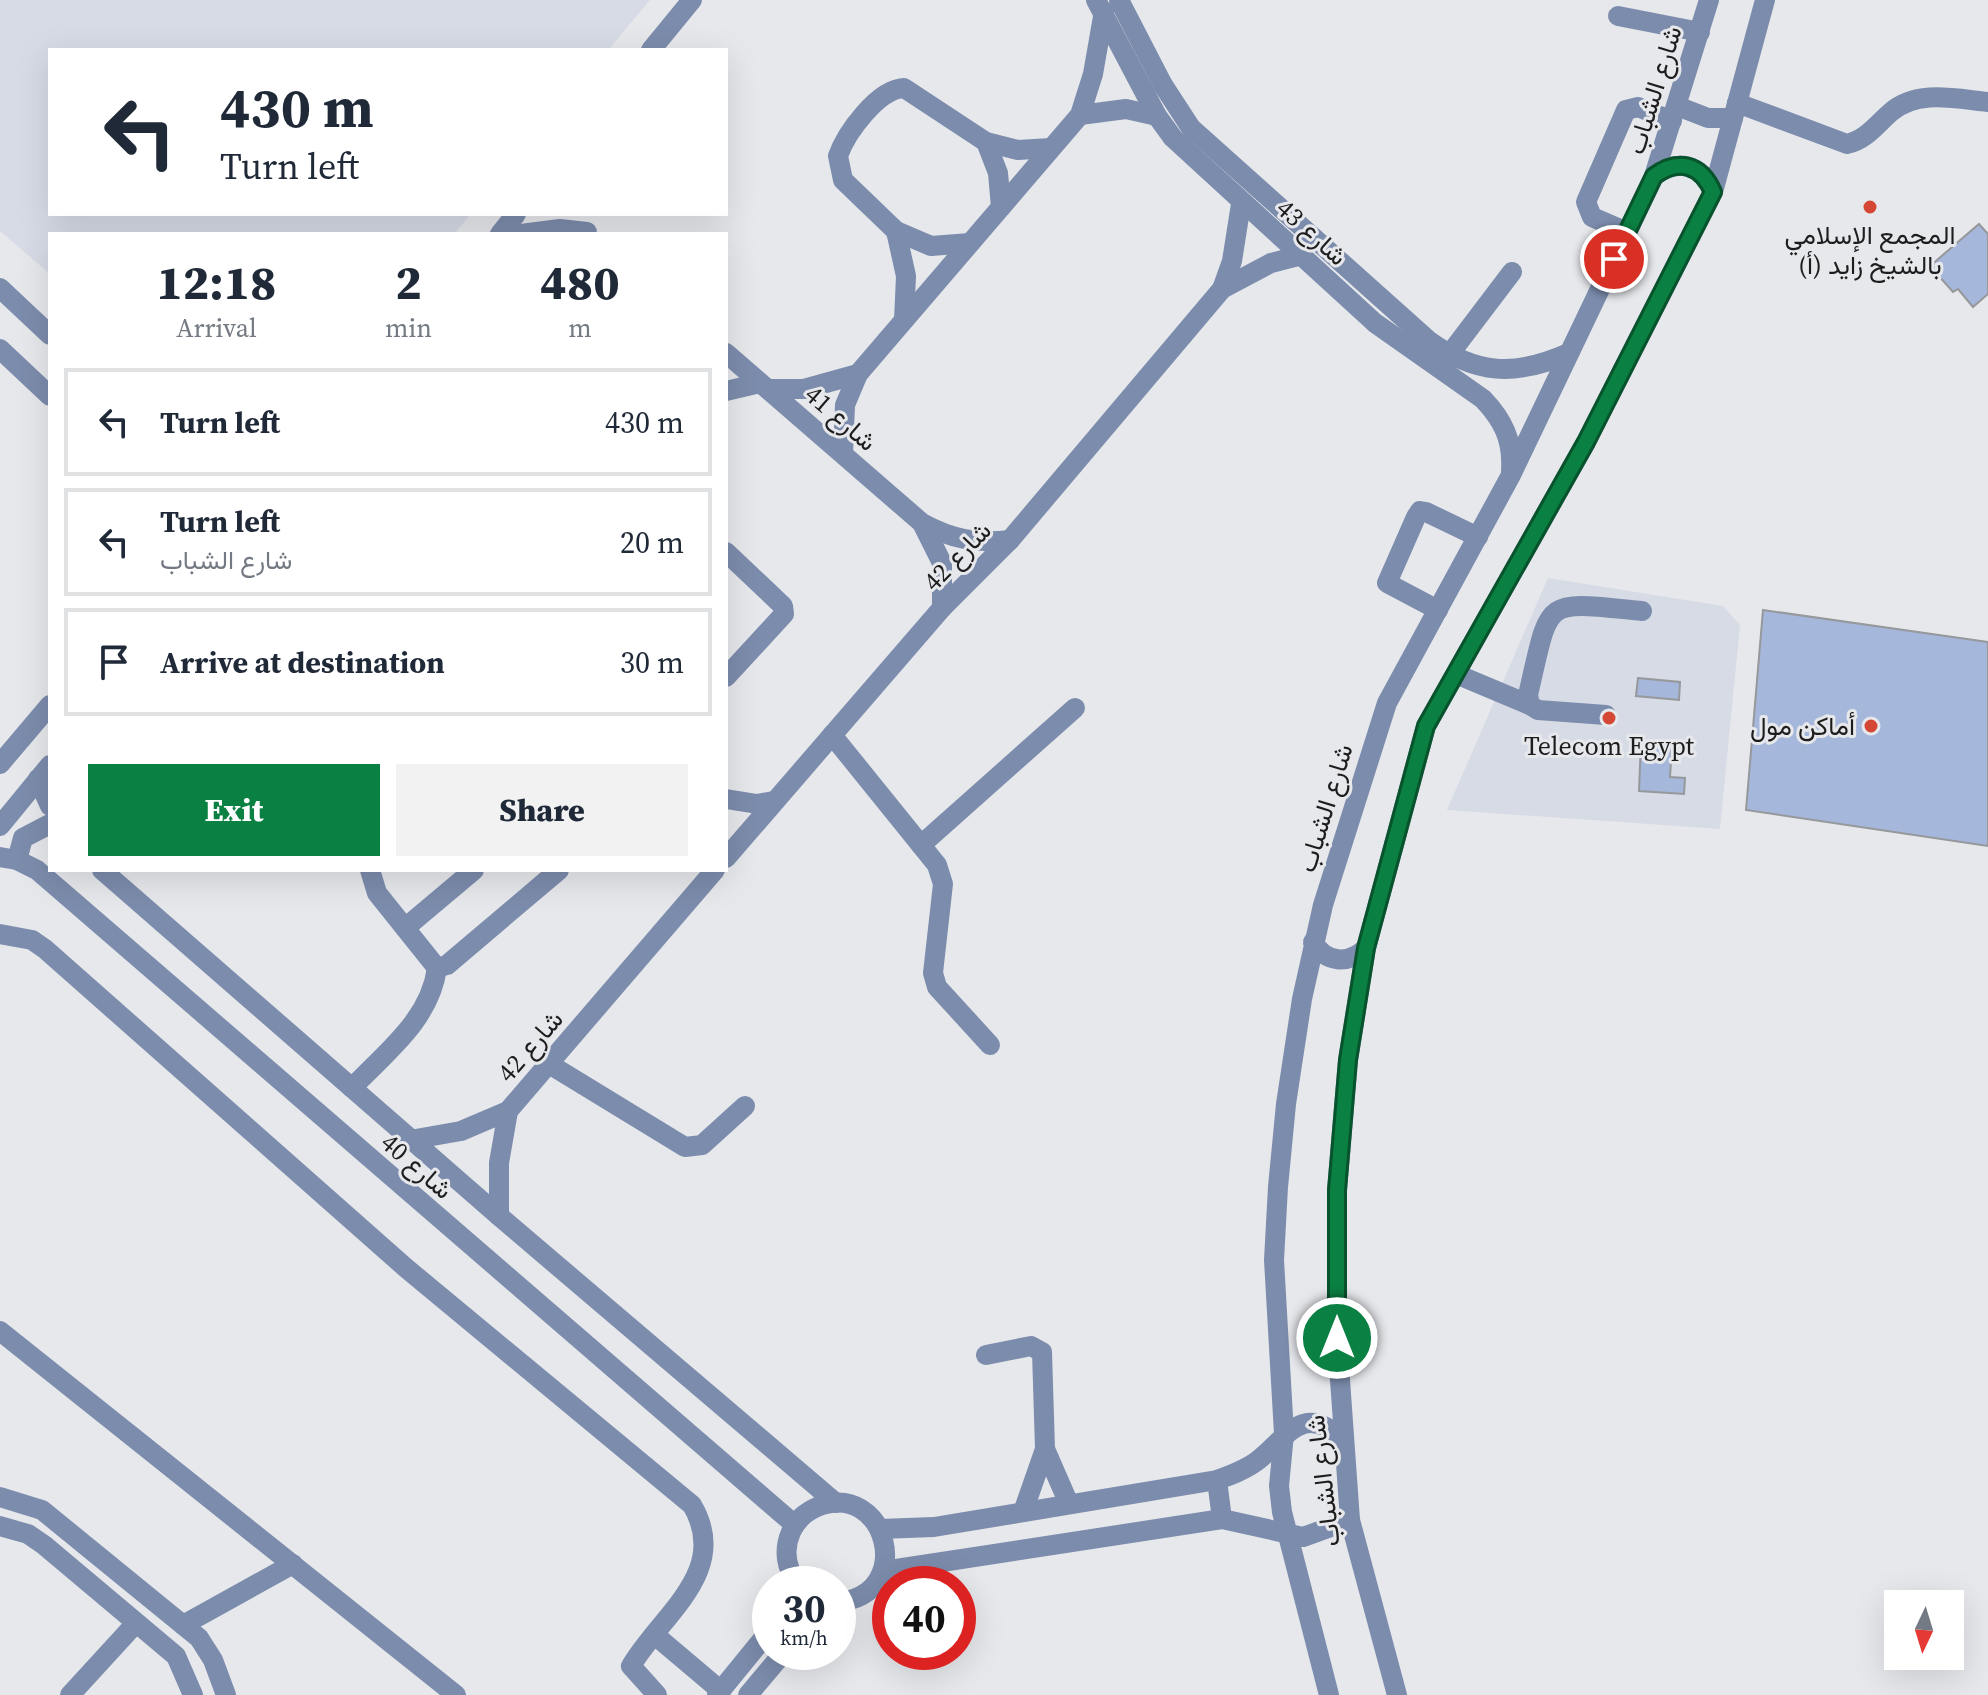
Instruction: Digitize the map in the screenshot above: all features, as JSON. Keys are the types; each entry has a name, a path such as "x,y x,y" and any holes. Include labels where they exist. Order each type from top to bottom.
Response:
{"street":[{"path":"653,48 692,0"},
{"name":"شارع الشباب","path":"1329,1695 1279,1486 1284,1434 1274,1260 1286,1104 1313,942 1379,724 1511,475 1654,176 1709,0"},
{"name":"شارع الشباب","path":"1397,1695 1350,1520 1341,1439 1337,1190 1348,1060 1366,948 1426,726 1586,442 1713,192 1765,0"},
{"path":"843,454 845,405 858,374 1080,115 1093,74 1107,4"},
{"name":"شارع 43","path":"1107,4 1157,116 1173,138 1241,204 1375,323 1483,399 1498,414 1508,433 1511,475"},
{"name":"شارع 43","path":"1107,4 1197,135 1449,355 1484,368 1506,370 1528,368 1569,353"},
{"path":"1618,16 1700,32"},
{"path":"970,243 931,246 896,231 843,180 839,168 842,145 889,91 912,90 986,142 1018,150 1051,148"},
{"path":"1627,232 1592,217 1586,202 1626,110 1638,107 1708,118 1735,111 1847,144 1862,139 1894,109 1912,100 1939,97 1988,102"},
{"path":"1080,115 1118,109 1157,116"},
{"path":"986,142 998,173 1001,207"},
{"path":"1654,176 1666,167 1681,164 1696,168 1707,178 1713,192"},
{"name":"شارع 42","path":"728,856 942,608 1010,540 1222,289 1232,261 1241,204"},
{"path":"502,232 514,216"},
{"path":"537,232 585,227"},
{"path":"896,231 906,276 904,320"},
{"name":"شارع 42","path":"1222,289 1271,263 1298,256"},
{"path":"1449,355 1512,272"},
{"path":"0,288 48,333"},
{"path":"0,349 48,394"},
{"name":"شارع 41","path":"728,355 922,523 947,535 973,542 1010,540"},
{"path":"728,391 764,386 804,389 858,374"},
{"path":"1438,610 1387,583 1416,517 1420,511 1426,512 1478,537"},
{"name":"شارع 41","path":"922,523 942,563 942,608"},
{"path":"728,554 783,606 784,614 728,675"},
{"path":"1530,705 1528,695 1544,626 1554,611 1570,604 1642,611"},
{"path":"1456,674 1538,710 1606,715"},
{"path":"0,764 48,707"},
{"path":"921,845 1075,708"},
{"path":"832,735 937,865 943,884 933,973 937,987 990,1045"},
{"path":"44,772 48,795"},
{"path":"0,826 44,772"},
{"path":"728,799 757,804 774,801"},
{"path":"8,858 23,838 48,825"},
{"name":"شارع 40","path":"8,858 37,870 795,1525"},
{"name":"شارع 40","path":"104,872 410,1140 836,1503 866,1513 880,1529"},
{"path":"371,872 377,893 437,968"},
{"path":"405,928 472,872"},
{"path":"437,968 447,965 557,872"},
{"name":"شارع 42","path":"410,1140 461,1131 508,1111 713,872"},
{"path":"0,934 24,937 45,949 399,1263 692,1505 706,1538 705,1555 698,1572 656,1636 631,1663 632,1671 657,1695"},
{"path":"1313,942 1319,951 1338,960 1358,956 1366,948"},
{"path":"352,1088 416,1022 426,1006 437,968"},
{"path":"549,1064 676,1145 702,1145 745,1106"},
{"name":"شارع 42","path":"499,1216 499,1163 508,1111"},
{"path":"0,1331 456,1695"},
{"path":"986,1355 1031,1346 1042,1352 1045,1449 1023,1512"},
{"path":"884,1566 886,1549 880,1529 934,1527 1217,1480 1255,1463 1284,1434 1307,1423 1332,1430 1341,1439"},
{"path":"1045,1449 1069,1504"},
{"path":"1217,1480 1222,1519"},
{"path":"0,1497 42,1510 199,1638 213,1660 226,1695"},
{"path":"790,1566 786,1553 795,1525 812,1509 836,1503"},
{"path":"916,1566 1222,1519 1290,1537 1316,1535 1350,1520"},
{"path":"0,1526 28,1534 44,1545 176,1656 193,1695"},
{"path":"183,1625 293,1564"},
{"path":"856,1597 863,1595 872,1584"},
{"path":"70,1695 161,1607"},
{"path":"656,1636 719,1693 752,1652"},
{"path":"748,1695 769,1670"}],"shaded area":[{"path":"0,0 650,0 610,48 48,48 48,216 469,216 456,232 48,232 48,272 0,231"},
{"name":"Telecom Egypt","path":"1548,578 1723,606 1740,625 1720,829 1447,810"}],"building":[{"path":"1979,224 1988,234 1988,294 1973,307 1958,289 1953,292 1930,266"},
{"name":"أماكن مول","path":"1763,610 1988,642 1988,846 1746,810"},
{"path":"1638,678 1680,682 1679,700 1636,696"},
{"path":"1641,741 1672,744 1670,777 1685,778 1684,794 1639,791"}],"place":[{"name":"المجمع الإسلامي (أ) بالشيخ زايد","path":"1870,207"},
{"name":"Telecom Egypt","path":"1609,718"},
{"name":"أماكن مول","path":"1871,726"}],"route":[{"path":"1337,1338 1337,1190 1348,1060 1366,948 1426,726 1586,442 1713,192 1707,178 1696,168 1681,164 1666,167 1654,176 1614,259"}]}
